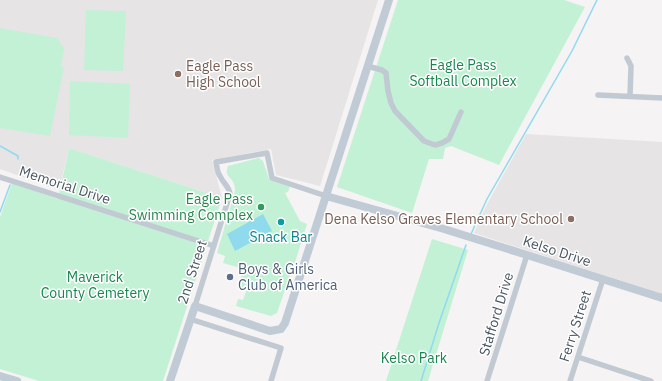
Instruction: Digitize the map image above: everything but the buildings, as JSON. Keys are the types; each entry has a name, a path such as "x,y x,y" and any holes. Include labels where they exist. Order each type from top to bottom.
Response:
{"street":[{"path":"195,306 270,331 281,329 285,323 389,0"},
{"path":"627,58 631,66 630,96"},
{"path":"368,66 382,70 386,73 388,91 395,111 424,141 435,145 449,139 461,112"},
{"path":"598,95 662,98"},
{"name":"2nd Street","path":"170,381 230,194 219,174 216,162 267,153 272,178 326,196"},
{"name":"Memorial Drive","path":"0,177 214,246"},
{"name":"Kelso Drive","path":"326,196 444,229 662,298"},
{"name":"Stafford Drive","path":"487,381 527,255"},
{"name":"Ferry Street","path":"570,381 603,279"},
{"path":"190,319 281,348 271,381"},
{"path":"578,357 651,381"},
{"path":"0,376 17,381"}],"shaded area":[{"name":"Eagle Pass High School","path":"0,0 378,0 320,186 276,175 271,149 212,160 222,198 69,148 59,190 0,169"},
{"name":"Dena Kelso Graves Elementary School","path":"526,134 662,142 662,294 474,233 486,206"}],"green space":[{"name":"Eagle Pass Softball Complex","path":"398,0 564,0 585,7 499,165 451,146 445,148 443,159 429,159 412,213 337,187"},
{"path":"86,10 126,11 123,71 84,70"},
{"path":"0,28 57,38 64,48 61,67 64,67 50,136 0,128"},
{"path":"70,81 130,84 128,138 69,135"},
{"name":"Maverick County Cemetery","path":"69,148 222,198 163,381 39,381 0,369 0,217 12,183 58,199"},
{"name":"Eagle Pass Swimming Complex","path":"259,158 263,161 269,179 290,186 288,192 285,193 300,221 307,224 291,275 265,267 290,275 277,313 271,316 236,306 238,299 243,300 247,289 238,286 244,269 223,263 225,256 217,253 235,191 233,181 227,174 228,166"},
{"name":"Kelso Park","path":"432,239 468,250 428,381 386,381"}],"water":[{"path":"263,214 272,231 235,251 227,234"}],"waterway":[{"path":"471,234 487,199 572,51 597,0"},
{"path":"0,146 18,156 18,159"},
{"path":"0,212 10,185"},
{"path":"421,381 466,245"}],"place":[{"name":"Eagle Pass High School","path":"178,74"},
{"name":"Eagle Pass Swimming Complex","path":"261,207"},
{"name":"Dena Kelso Graves Elementary School","path":"571,219"},
{"name":"Snack Bar","path":"281,222"},
{"name":"Boys & Girls Club of America","path":"230,277"}]}
